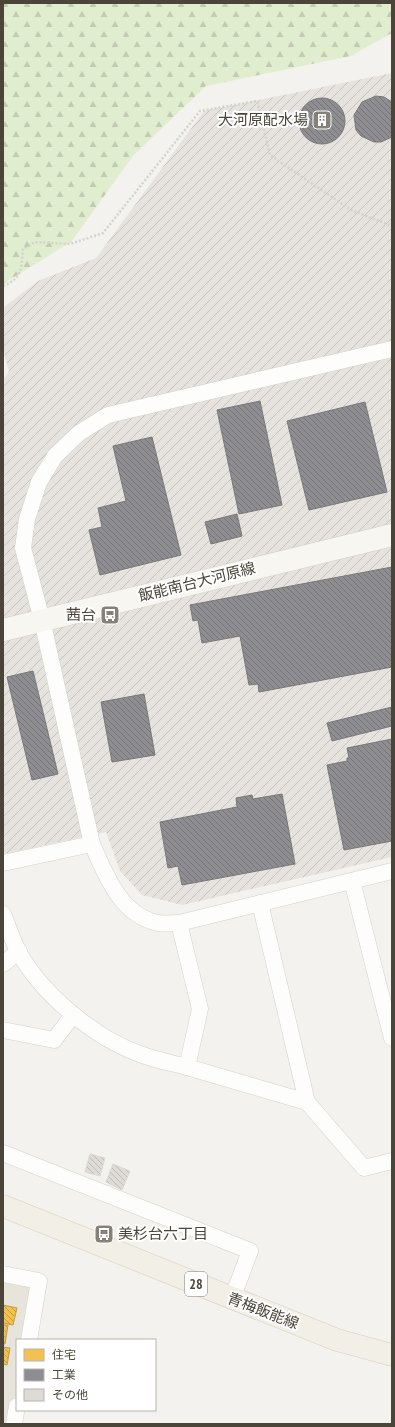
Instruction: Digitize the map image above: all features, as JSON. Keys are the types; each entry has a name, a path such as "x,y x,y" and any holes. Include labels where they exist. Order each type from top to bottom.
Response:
{"main road":[{"name":"青梅飯能線","path":"3,1206 337,1340 392,1355"}],"street":[{"path":"392,349 108,415 78,433 55,456 39,482 27,519 23,548 42,620 92,844 105,874 120,899 137,915 158,923 179,923 392,871"},
{"name":"飯能南台大河原線","path":"3,630 392,535"},
{"path":"3,863 92,844"},
{"path":"352,880 392,1038"},
{"path":"260,903 307,1102 364,1168 392,1161"},
{"path":"3,914 19,952 45,987 73,1016 104,1037 139,1054 307,1102"},
{"path":"179,923 200,1009 187,1067"},
{"path":"3,964 19,952"},
{"path":"3,1030 54,1040 73,1016"},
{"path":"3,1153 250,1251 232,1299"},
{"path":"3,1274 39,1281 29,1339"},
{"path":"14,1424 16,1411"}],"path":[{"path":"3,286 18,277 23,249 35,242 70,244 103,233 200,112 257,101 270,155 351,210 392,226"}],"shaded area":[{"path":"392,73 392,857 182,905 142,895 120,871 106,832 3,854 3,380 9,371 3,351 3,308 38,281 96,258 204,111"},
{"path":"3,1274 39,1281 28,1339 16,1339 16,1407 13,1424 3,1424"}],"green space":[{"path":"3,3 392,3 392,33 351,56 206,86 133,156 71,242 3,284"}],"building: 住宅":[{"path":"3,1305 17,1308 13,1325 3,1323"},
{"path":"3,1325 8,1325 5,1344 3,1344"},
{"path":"3,1347 10,1348 7,1365 3,1364"}],"building: 工業":[{"path":"376,96 384,97 392,102 392,137 381,142 374,142 361,136 356,130 354,115 362,102"},
{"name":"大河原配水場","path":"322,98 335,102 341,108 345,121 341,134 335,140 322,144 309,140 303,134 299,121 303,108 309,102"},
{"path":"260,401 282,505 239,514 217,410"},
{"path":"365,402 387,492 309,510 287,421"},
{"path":"152,437 181,555 100,575 89,530 102,527 98,508 126,501 113,446"},
{"path":"237,514 242,536 211,544 205,522"},
{"path":"392,567 392,667 259,692 258,684 249,685 240,636 202,643 198,620 193,621 190,605"},
{"path":"33,671 58,774 32,780 7,677"},
{"path":"144,694 155,755 112,762 101,702"},
{"path":"392,707 392,726 332,741 327,723"},
{"path":"392,739 392,841 344,850 327,765 347,761 347,758 349,758 347,748"},
{"path":"282,794 295,864 182,885 178,866 168,868 160,822 237,807 236,798 252,795 253,799"}],"building: その他":[{"path":"90,1154 105,1158 100,1176 85,1172"},
{"path":"113,1164 130,1171 122,1190 106,1182"}],"place":[{"name":"大河原配水場","path":"322,120"},
{"name":"茜台","path":"110,615"},
{"name":"美杉台六丁目","path":"104,1234"}]}
